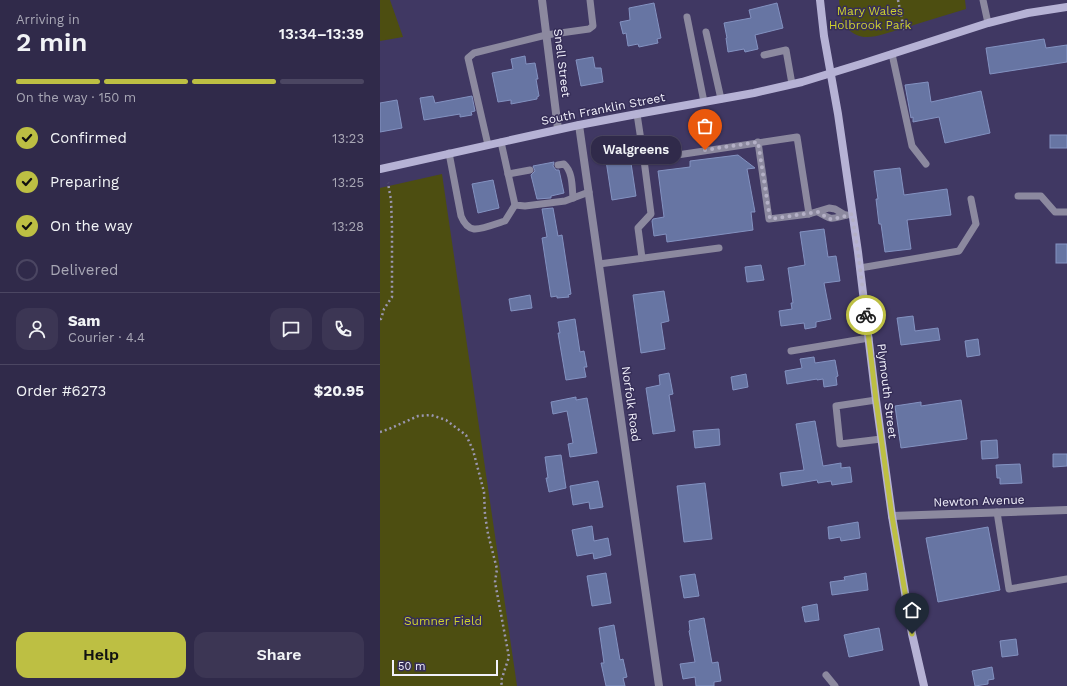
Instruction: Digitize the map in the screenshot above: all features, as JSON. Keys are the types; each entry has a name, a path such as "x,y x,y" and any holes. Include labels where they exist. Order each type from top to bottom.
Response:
{"main road":[{"name":"Plymouth Street","path":"820,0 824,36 838,114 849,214 860,268 892,516 912,634 924,686"},
{"name":"South Franklin Street","path":"380,169 579,125 721,99 792,84 831,74 988,23 1028,13 1067,7"}],"street":[{"name":"Snell Street","path":"542,0 558,130"},
{"name":"Norfolk Road","path":"579,125 659,686"},
{"name":"Newton Avenue","path":"892,516 1067,510"}],"lane":[{"path":"488,145 468,58 474,53 546,35 589,29 593,26 590,0"},
{"path":"983,0 988,23"},
{"path":"687,17 704,102"},
{"path":"706,32 721,99"},
{"path":"764,55 786,50 792,84"},
{"path":"892,54 912,146 926,164"},
{"path":"637,114 651,214 638,228 642,258"},
{"path":"644,160 797,137 809,214"},
{"path":"449,154 461,216 464,223 474,229 487,227 505,221 515,205 501,142"},
{"path":"758,142 770,219 818,212 829,219 834,219 849,214"},
{"path":"558,165 564,164 570,172 573,198"},
{"path":"508,174 530,170"},
{"path":"515,205 525,206 565,201 589,192"},
{"path":"1018,196 1041,196 1055,212 1067,212"},
{"path":"860,268 959,251 976,224 971,199"},
{"path":"599,264 719,248"},
{"path":"791,351 869,338"},
{"path":"876,400 836,406 840,444 881,439"},
{"path":"997,512 1009,589 1067,579"},
{"path":"826,675 835,686"}],"path":[{"path":"898,0 904,30"},
{"path":"380,319 384,309 392,297 392,227 391,200 388,183"},
{"path":"380,432 418,416 431,415 446,420 466,435 473,450 484,492 488,534 497,569 495,582 509,657 501,680 502,686"}],"green space":[{"path":"380,0 390,0 403,37 380,41"},
{"name":"Mary Wales Holbrook Park","path":"839,0 965,0 966,9 873,37 864,37 852,32 844,24"},
{"name":"Sumner Field","path":"442,174 517,686 380,686 380,188"}],"building":[{"path":"654,3 661,38 657,39 658,43 639,47 638,44 628,46 626,33 623,34 620,22 630,20 629,8"},
{"path":"777,3 783,28 755,35 758,49 745,52 744,49 728,52 724,23 751,18 749,10"},
{"path":"1044,39 1046,48 1067,45 1067,62 990,74 986,48"},
{"path":"525,56 526,64 535,63 539,96 537,99 511,104 511,100 498,102 492,73 513,69 511,59"},
{"path":"593,57 595,68 601,68 603,82 581,86 576,60"},
{"path":"928,82 931,102 981,91 990,133 945,143 939,117 913,122 905,85"},
{"path":"433,96 435,103 472,96 475,111 471,112 472,115 460,117 460,114 424,120 420,98"},
{"path":"397,100 402,128 380,132 380,103"},
{"path":"1050,135 1067,135 1067,148 1050,148"},
{"path":"629,150 636,196 612,200 605,154"},
{"path":"738,155 755,168 747,169 755,212 751,212 753,230 667,242 666,234 654,236 653,219 664,217 658,171 690,167 690,161"},
{"path":"554,162 553,166 556,170 559,170 564,193 551,196 551,198 537,199 531,175 535,171 533,166"},
{"path":"900,168 904,195 947,189 951,215 907,220 911,249 885,252 881,224 879,224 876,199 878,199 874,171"},
{"path":"493,180 499,208 478,213 472,184"},
{"path":"553,208 558,236 562,235 571,294 568,295 569,297 551,297 542,238 547,237 542,209"},
{"path":"824,229 828,257 836,256 840,281 824,283 831,319 816,322 816,327 805,329 804,323 781,326 779,311 792,309 791,303 793,303 788,268 805,265 800,232"},
{"path":"1056,244 1067,244 1067,263 1056,263"},
{"path":"761,265 764,280 747,282 745,267"},
{"path":"664,291 669,321 661,323 665,349 641,353 633,295"},
{"path":"530,295 532,308 511,311 509,299"},
{"path":"913,316 915,331 938,328 940,340 901,345 897,318"},
{"path":"575,319 580,352 584,351 587,367 584,367 586,377 566,380 558,333 560,333 558,322"},
{"path":"978,339 980,355 967,357 965,341"},
{"path":"814,357 815,363 835,360 838,376 836,377 837,385 824,387 823,379 787,384 785,371 802,368 800,359"},
{"path":"669,373 673,394 669,395 675,431 653,434 646,388 660,385 659,375"},
{"path":"746,374 748,387 733,390 731,377"},
{"path":"576,397 576,400 587,398 597,453 570,457 568,444 573,443 567,411 553,414 551,402"},
{"path":"961,400 967,439 901,448 895,406 921,402 921,406"},
{"path":"815,421 823,466 841,463 841,468 850,467 852,482 832,485 831,481 818,483 817,480 782,486 780,473 804,470 796,424"},
{"path":"719,429 720,445 695,448 693,431"},
{"path":"997,440 998,458 982,459 981,441"},
{"path":"1053,454 1067,454 1067,466 1053,467"},
{"path":"561,455 566,488 549,492 546,478 548,478 545,457"},
{"path":"1020,464 1022,483 1000,484 1000,478 997,478 996,465"},
{"path":"598,481 603,507 590,509 589,502 573,505 570,486"},
{"path":"705,483 712,539 684,542 677,486"},
{"path":"858,522 860,538 841,541 840,537 829,539 828,527"},
{"path":"592,526 594,541 608,538 611,555 594,559 593,553 577,556 572,530"},
{"path":"988,527 1000,590 938,602 926,538"},
{"path":"606,573 611,603 592,606 587,576"},
{"path":"866,573 868,590 832,595 830,582 845,580 844,577"},
{"path":"695,574 699,596 684,598 680,576"},
{"path":"817,604 819,620 805,622 802,607"},
{"path":"704,618 712,663 718,662 721,681 714,682 714,686 696,686 695,677 683,679 680,664 695,662 689,631 689,621"},
{"path":"614,625 620,660 623,659 627,677 623,678 625,686 606,686 601,663 604,663 599,628"},
{"path":"879,628 883,650 849,657 844,635"},
{"path":"1016,639 1018,655 1002,657 1000,641"},
{"path":"992,667 994,679 988,680 988,684 975,686 972,671"}],"way so far":[{"path":"705,150 758,142 770,219 818,212 829,219 852,214 866,315"}],"place":[{"name":"Walgreens","path":"705,150"}],"route":[{"path":"866,315 892,516 912,634"}]}
